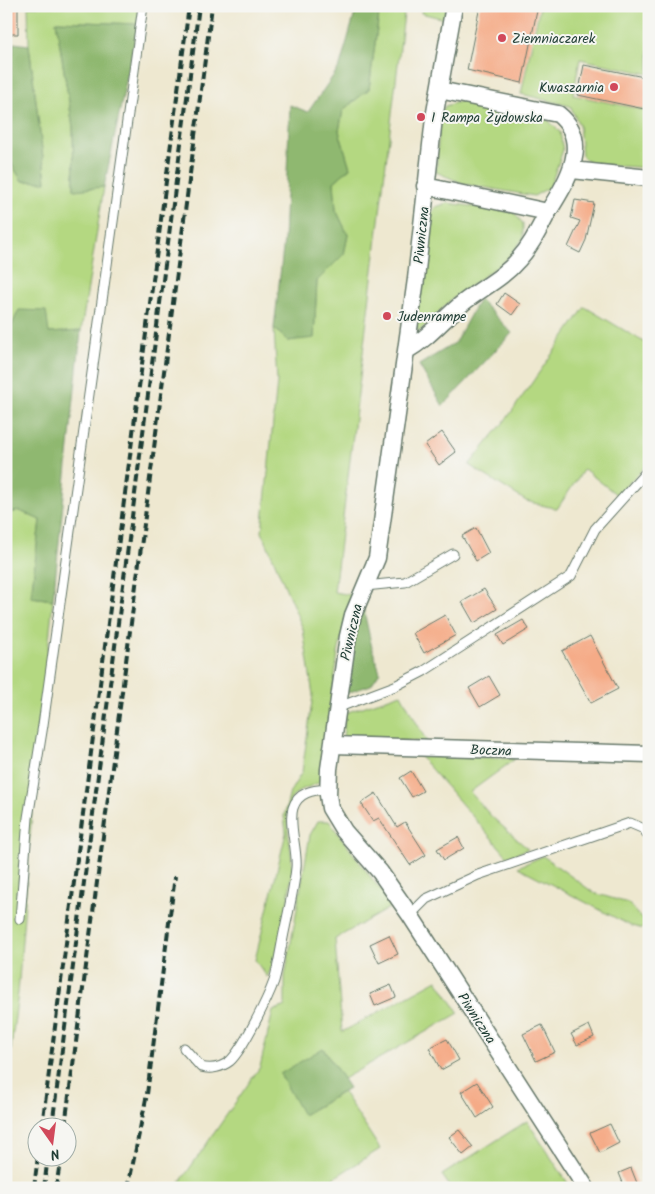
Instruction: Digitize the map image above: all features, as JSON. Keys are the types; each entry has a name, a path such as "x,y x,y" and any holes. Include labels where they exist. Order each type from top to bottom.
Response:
{"street":[{"name":"Piwniczna","path":"454,6 439,90 406,351 377,558 351,622 327,789 330,808 344,831 380,872 410,915 586,1188"},
{"path":"406,351 427,337 464,302 507,272 526,251 572,170 575,154 574,138 566,123 558,114 439,90"},
{"path":"572,170 649,178"},
{"path":"426,186 548,212"},
{"name":"Boczna","path":"333,745 649,754"}],"lane":[{"path":"20,919 28,818 44,725 143,6"},
{"path":"339,707 395,686 417,674 571,576 595,529 649,469"},
{"path":"365,586 405,582 453,554"},
{"path":"184,1048 201,1067 214,1068 226,1063 235,1055 265,1002 275,977 296,876 297,856 292,818 294,807 300,797 307,792 327,789"},
{"path":"410,915 426,898 478,874 630,823 644,829 649,837"}],"green space":[{"path":"28,6 139,6 138,24 56,21 73,127 74,189 104,187 81,331 49,333 19,310 6,338 6,155 22,181 46,181 29,45"},
{"path":"357,6 380,6 369,89 343,110 339,131 350,168 334,182 336,210 348,235 344,254 317,281 314,338 288,341 274,328 284,240 290,105 308,112 340,66"},
{"path":"380,6 405,6 334,592 352,595 338,653 321,781 295,794 289,805 288,823 292,873 280,941 267,977 255,960 286,833 284,816 290,792 302,772 313,695 303,629 262,532 277,382 274,328 288,341 314,337 317,281 344,254 348,235 336,210 334,182 350,168 339,131 343,110 369,89"},
{"path":"422,6 447,6 444,19 421,13"},
{"path":"540,6 649,6 649,74 580,59 573,95 649,111 649,168 591,164 582,156 579,125 570,106 521,94"},
{"path":"56,21 138,24 104,187 74,190 73,127"},
{"path":"14,43 29,45 46,182 22,181 6,155 6,111"},
{"path":"464,100 546,118 560,132 563,150 550,187 534,196 464,184 436,172 440,114 445,106"},
{"path":"448,203 514,212 523,224 523,239 506,260 451,300 418,333 416,324 426,225 435,207"},
{"path":"479,299 512,333 443,406 419,365 455,343"},
{"path":"585,307 649,345 649,459 643,469 617,495 584,469 557,509 526,501 469,465 508,417"},
{"path":"19,310 46,311 49,333 81,331 53,600 31,597 40,520 20,511 6,513 6,338"},
{"path":"20,511 40,520 31,597 53,600 33,799 18,993 6,1089 6,513"},
{"path":"362,602 372,648 380,672 371,685 347,693 354,628"},
{"path":"401,694 427,742 343,738 345,713"},
{"path":"418,754 515,759 470,792 492,817 528,849 508,857"},
{"path":"318,821 329,821 376,884 396,904 335,939 342,1032 437,980 459,1013 343,1079 323,1048 303,1115 343,1092 380,1149 318,1188 176,1188 260,1067 273,1011 285,1006 285,976 310,835"},
{"path":"543,856 594,893 628,903 641,918 649,920 649,930 631,926 518,867"},
{"path":"323,1048 349,1088 303,1115 280,1074"},
{"path":"527,1121 571,1188 451,1188 442,1175"}],"building":[{"path":"6,6 18,6 18,34 6,34"},
{"name":"Ziemniaczarek","path":"480,6 538,6 522,83 467,70"},
{"name":"Kwaszarnia","path":"584,65 649,78 649,110 578,95"},
{"path":"575,200 594,203 586,240 580,253 568,247 580,221 571,218"},
{"path":"504,293 520,304 512,315 497,304"},
{"path":"442,432 456,452 439,465 425,445"},
{"path":"476,528 489,553 476,561 462,536"},
{"path":"484,589 497,609 474,623 462,602"},
{"path":"445,615 456,635 424,653 413,633"},
{"path":"523,620 529,629 503,645 497,635"},
{"path":"590,636 618,689 591,703 562,651"},
{"path":"489,676 500,695 480,707 469,688"},
{"path":"411,771 423,791 412,797 400,778"},
{"path":"376,793 397,827 405,822 426,855 410,865 379,818 373,821 361,803"},
{"path":"458,837 464,848 444,860 437,849"},
{"path":"389,935 398,954 379,963 370,944"},
{"path":"391,985 396,997 375,1006 370,994"},
{"path":"542,1025 555,1052 536,1061 523,1034"},
{"path":"589,1025 594,1037 577,1045 571,1034"},
{"path":"447,1039 459,1060 441,1070 429,1048"},
{"path":"477,1082 493,1107 477,1118 461,1092"},
{"path":"610,1124 619,1143 600,1153 590,1133"},
{"path":"459,1130 473,1147 463,1155 449,1137"},
{"path":"631,1168 639,1188 625,1188 619,1173"}],"railway":[{"path":"43,1116 189,6"},
{"path":"53,1116 199,6"},
{"path":"66,1116 212,6"},
{"path":"128,1188 147,1094 175,876"},
{"path":"34,1188 37,1166"},
{"path":"44,1188 47,1166"},
{"path":"56,1188 59,1166"}],"place":[{"name":"Ziemniaczarek","path":"502,38"},
{"name":"Kwaszarnia","path":"614,87"},
{"name":"I Rampa Żydowska","path":"421,117"},
{"name":"Judenrampe","path":"387,316"}]}
